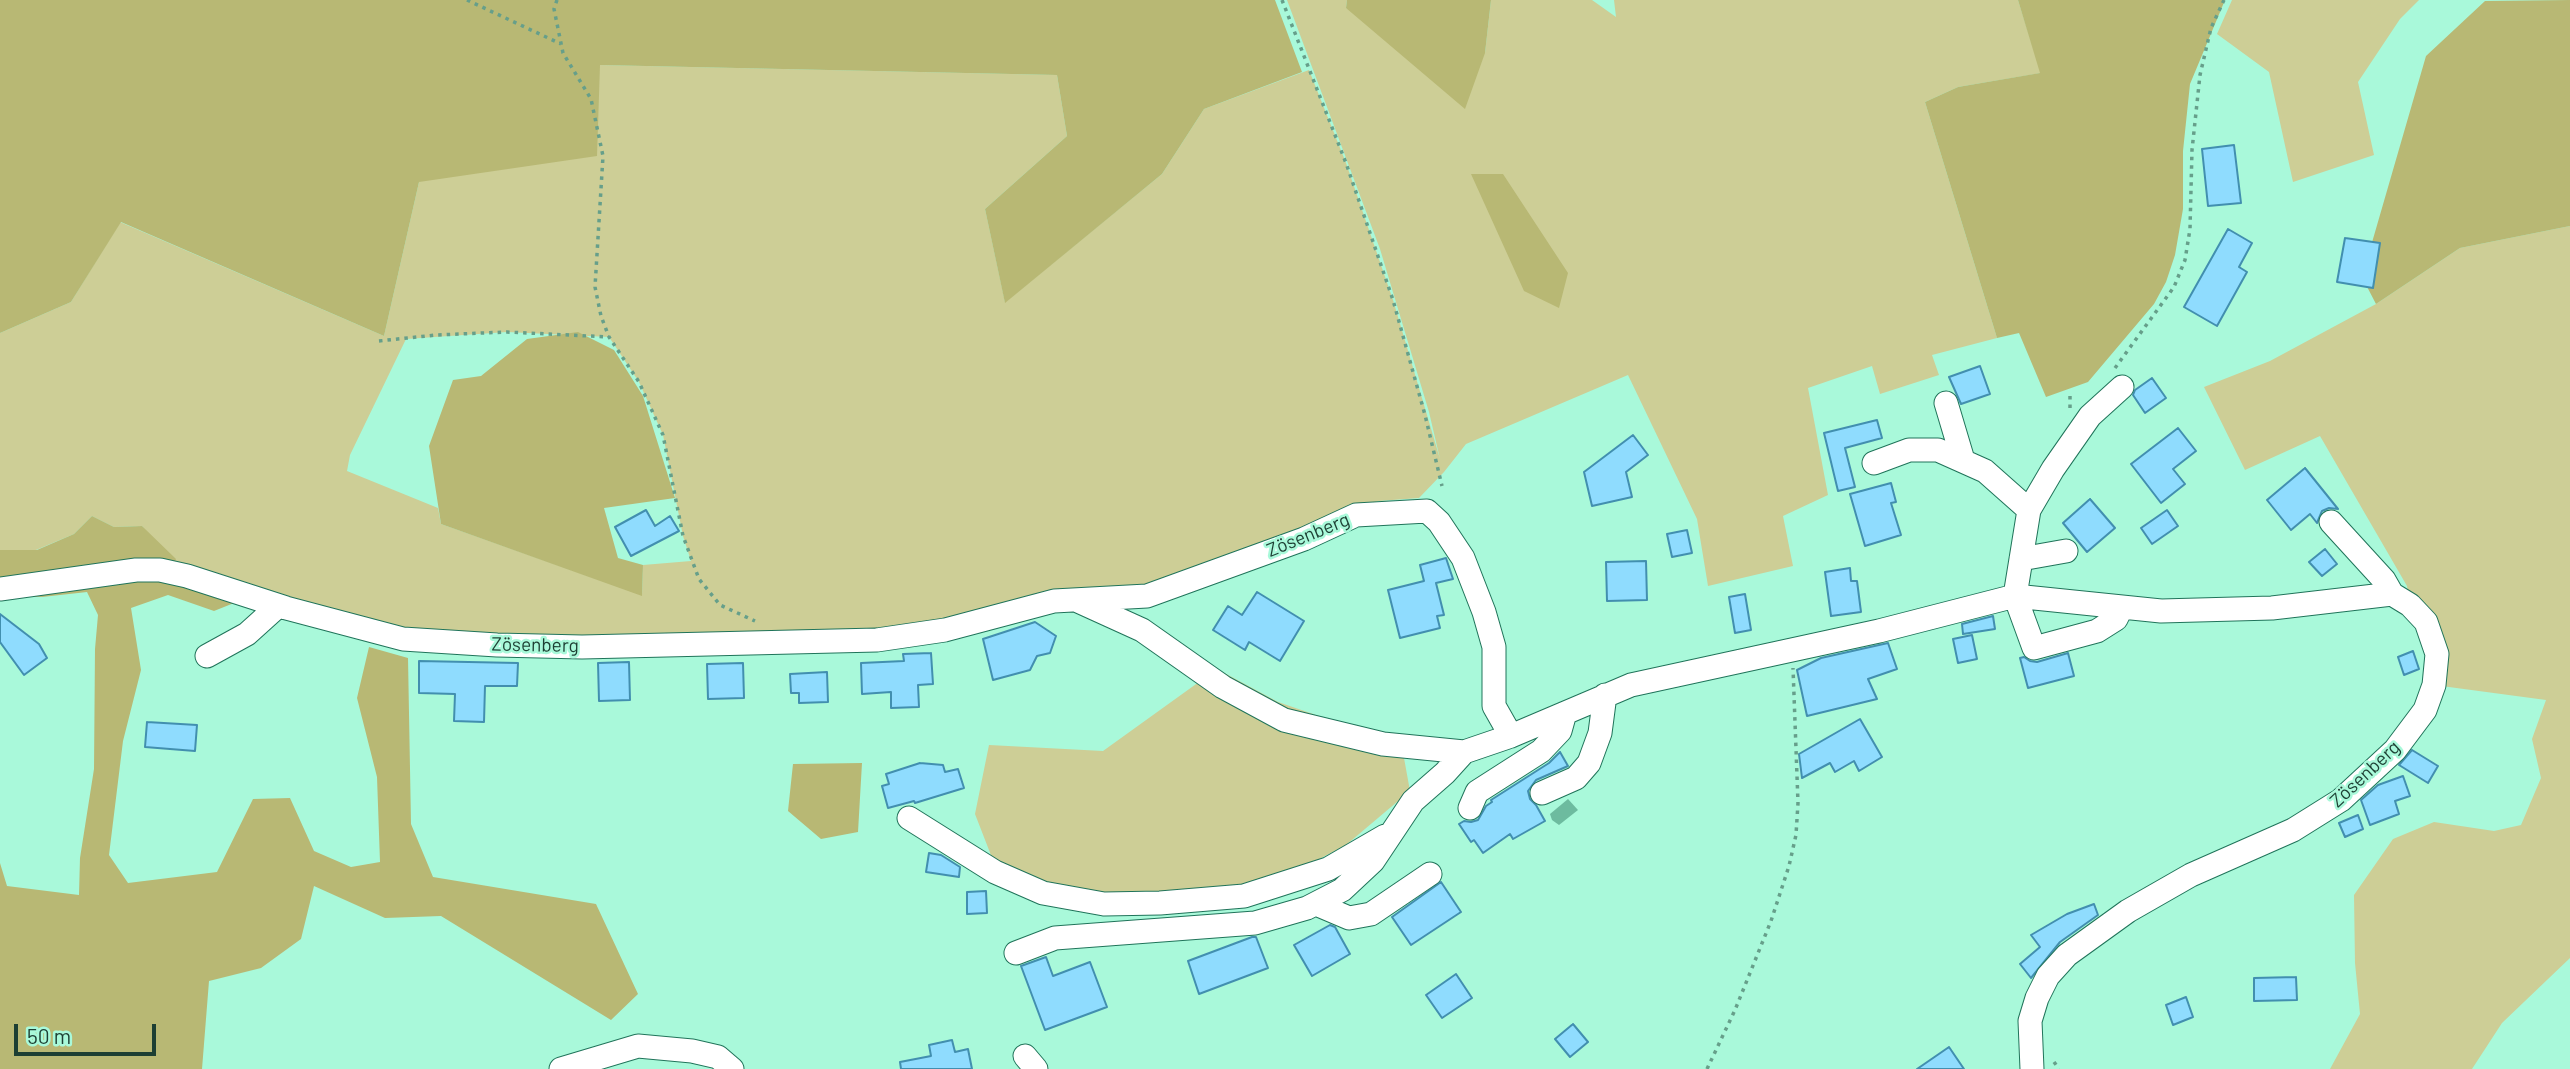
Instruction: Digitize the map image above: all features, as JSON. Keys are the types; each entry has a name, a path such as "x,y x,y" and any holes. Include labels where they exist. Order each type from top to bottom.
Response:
{"street":[{"path":"2116,382 2053,469 2029,510 2015,596 2034,648 2097,631 2116,619 2122,607"},
{"path":"1946,403 1963,460"},
{"path":"1874,463 1909,450 1938,450 1985,471 2029,510"},
{"name":"Zösenberg","path":"0,589 136,570 160,570 187,576 278,606 403,639 582,647 877,640 945,630 1054,601 1147,596 1304,539 1356,515 1427,512 1439,522 1463,558 1484,612 1494,647 1494,706 1511,736"},
{"name":"Zösenberg","path":"2032,1069 2030,1021 2037,998 2048,976 2067,955 2128,911 2170,887 2241,851 2293,830 2331,806 2395,750 2425,710 2434,685 2437,654 2426,622 2410,605 2392,594 2384,580 2331,522"},
{"path":"2021,559 2066,551"},
{"path":"1076,600 1142,630 1223,687 1284,720 1383,744 1464,752 1511,736 1631,685 1879,631 2015,596 2161,611 2272,608 2392,594"},
{"path":"1142,630 1147,596"},
{"path":"207,656 247,634 278,606"},
{"path":"1542,793 1576,778 1589,763 1600,733 1605,695"},
{"path":"1470,808 1477,792 1542,751 1560,732 1565,713"},
{"path":"1016,953 1055,938 1255,923 1316,904 1342,890 1373,861 1413,801 1464,752"},
{"path":"909,818 995,872 1043,893 1104,904 1160,903 1244,896 1328,869 1391,833"},
{"path":"1316,904 1349,918 1371,915 1430,874"},
{"path":"561,1069 639,1046 692,1051 718,1057 732,1069"}],"path":[{"path":"467,0 561,44"},
{"path":"557,0 554,9 563,53 591,99 603,156 595,287 600,316 609,337 639,382 663,435 682,536 699,579 720,605 755,621"},
{"path":"1282,0 1346,163 1393,300 1442,486"},
{"path":"2116,382 2174,287 2185,260 2190,229 2192,150 2200,75 2211,28 2224,0"},
{"path":"379,341 507,332 609,337"},
{"path":"1707,1069 1735,1010 1770,921 1789,866 1796,835 1796,704 1791,651"}],"shaded area":[{"path":"0,0 1275,0 1302,72 1204,109 1162,174 1005,303 985,209 1067,136 1057,75 600,65 597,156 419,182 384,336 121,222 71,302 0,333"},
{"path":"1287,0 1347,0 1346,8 1485,53 1491,0 1592,0 1616,17 1614,0 2018,0 2041,73 1958,87 1925,102 1997,338 1932,355 1939,375 1880,394 1872,366 1808,388 1828,495 1783,516 1793,566 1708,586 1697,519 1628,375 1466,444 1419,498 1379,501 1355,508 1148,588 894,632 625,639 413,630 173,566 142,526 114,527 92,516 74,534 36,550 0,550 0,333 71,302 120,222 384,336 419,182 600,65 1057,75 1067,136 985,209 1005,302 1162,174 1204,109 1309,70 1346,163 1393,300 1440,459 1429,412 1380,249","holes":["507,332 609,337 639,382 663,435 683,536 691,561 643,565 642,595 441,524 438,508 347,471 350,455 406,339"]},
{"path":"1347,0 1491,0 1485,53 1465,109 1346,8"},
{"path":"2018,0 2225,0 2190,84 2183,151 2183,209 2175,255 2166,282 2154,304 2088,382 2046,397 2019,333 1997,338 1925,102 1958,87 2040,73"},
{"path":"2232,0 2419,0 2400,19 2358,82 2374,155 2293,182 2269,72 2217,34"},
{"path":"2570,0 2570,226 2460,248 2376,304 2362,277 2426,56 2485,1"},
{"path":"1471,174 1503,174 1568,273 1559,308 1524,291"},
{"path":"2570,226 2570,958 2502,1023 2472,1069 2330,1069 2360,1014 2355,963 2354,895 2393,839 2434,822 2494,831 2521,825 2541,778 2532,739 2546,700 2434,685 2437,654 2410,605 2407,586 2320,436 2245,470 2204,387 2270,361 2376,304 2460,248"},
{"path":"578,332 614,350 643,396 675,498 604,508 618,558 643,565 642,596 441,524 429,446 453,380 481,376 527,339"},
{"path":"92,516 114,527 142,526 176,559 169,577 234,603 214,611 168,595 131,608 141,670 123,741 109,855 128,883 217,872 253,799 290,798 314,851 351,867 380,862 377,777 357,698 369,647 408,658 411,824 433,877 596,904 638,994 611,1020 441,916 385,918 314,886 301,939 261,968 209,981 202,1069 0,1069 0,863 7,886 79,895 80,858 94,769 95,649 98,615 87,592 42,597 16,596 0,581 0,550 37,550 74,534"},
{"path":"1217,669 1278,702 1351,727 1400,736 1410,791 1346,845 1302,868 1245,885 1128,899 1066,892 994,863 975,814 989,745 1103,751"},
{"path":"862,763 858,832 821,839 788,811 793,764"},
{"path":"1568,799 1578,810 1559,825 1552,820 1550,814"}],"building":[{"path":"2234,145 2241,203 2208,206 2202,149"},
{"path":"2228,229 2252,243 2239,267 2247,272 2217,326 2184,307"},
{"path":"2345,238 2380,243 2373,288 2337,282"},
{"path":"1980,366 1990,394 1961,404 1949,377"},
{"path":"2152,378 2166,398 2145,413 2133,395 2135,390"},
{"path":"1877,420 1882,438 1845,448 1855,487 1838,491 1824,433"},
{"path":"2178,428 2196,451 2173,469 2185,484 2161,503 2131,464"},
{"path":"1633,435 1648,455 1626,472 1632,497 1592,506 1584,472"},
{"path":"2305,468 2338,509 2329,508 2322,511 2317,523 2310,514 2291,530 2267,500"},
{"path":"1891,483 1896,502 1891,503 1901,535 1865,546 1850,494"},
{"path":"2090,499 2115,528 2087,552 2063,523"},
{"path":"646,510 655,526 670,516 679,531 631,556 615,527"},
{"path":"2167,510 2178,526 2152,544 2141,528"},
{"path":"1687,530 1692,553 1672,557 1667,534"},
{"path":"2325,549 2337,564 2322,576 2309,562"},
{"path":"1446,558 1453,579 1436,583 1444,615 1437,616 1440,628 1400,638 1388,590 1424,581 1420,565"},
{"path":"1646,561 1647,600 1607,601 1606,562"},
{"path":"1850,568 1851,581 1857,581 1861,612 1831,616 1825,572"},
{"path":"1257,592 1304,621 1280,661 1249,642 1245,650 1213,630 1228,606 1242,615"},
{"path":"1745,594 1751,630 1735,633 1729,597"},
{"path":"0,614 39,644 47,658 24,675 0,642"},
{"path":"1993,616 1995,629 1963,634 1962,624"},
{"path":"1035,622 1056,636 1050,653 1037,656 1030,670 993,680 983,639"},
{"path":"1972,635 1977,659 1958,663 1953,639"},
{"path":"1888,643 1897,669 1868,679 1877,699 1807,716 1797,670 1821,658"},
{"path":"2413,651 2419,669 2404,675 2398,657"},
{"path":"931,653 933,684 918,685 919,707 891,708 891,692 862,694 861,663 904,661 903,654"},
{"path":"2068,653 2074,676 2028,688 2020,658 2037,662"},
{"path":"419,661 518,663 517,686 485,686 484,722 454,721 455,694 419,693"},
{"path":"629,662 630,700 599,701 598,663"},
{"path":"743,663 744,698 708,699 707,664"},
{"path":"827,672 828,702 799,703 799,693 791,693 790,674"},
{"path":"1860,719 1882,757 1859,771 1854,761 1835,772 1830,763 1802,778 1799,754"},
{"path":"147,722 197,725 195,751 145,747"},
{"path":"2412,750 2438,766 2428,783 2399,765"},
{"path":"1560,752 1568,766 1536,780 1528,791 1530,799 1545,821 1513,839 1510,834 1483,853 1474,840 1471,842 1459,824 1478,820 1491,800 1549,763"},
{"path":"920,763 943,765 945,772 958,769 964,788 888,808 882,786 889,784 886,774"},
{"path":"2403,776 2410,796 2395,801 2399,814 2370,825 2361,800 2378,785"},
{"path":"2358,815 2363,829 2345,837 2339,823"},
{"path":"929,853 941,855 960,867 959,877 926,872"},
{"path":"1441,882 1461,912 1411,945 1392,917"},
{"path":"986,891 987,913 967,914 967,892"},
{"path":"2094,904 2098,915 2060,942 2031,978 2020,964 2040,947 2031,935 2067,914"},
{"path":"1330,925 1335,927 1350,954 1312,976 1294,945"},
{"path":"1256,937 1268,968 1199,994 1188,961"},
{"path":"1046,957 1053,976 1090,962 1107,1007 1045,1030 1021,966"},
{"path":"1456,974 1472,998 1442,1018 1426,995"},
{"path":"2296,977 2297,1000 2254,1001 2254,978"},
{"path":"2186,997 2193,1017 2173,1025 2166,1005"},
{"path":"1573,1024 1588,1042 1570,1057 1555,1039"},
{"path":"952,1040 955,1052 968,1049 972,1069 901,1069 900,1062 931,1056 929,1045"},
{"path":"1949,1047 1964,1069 1917,1069"}]}
